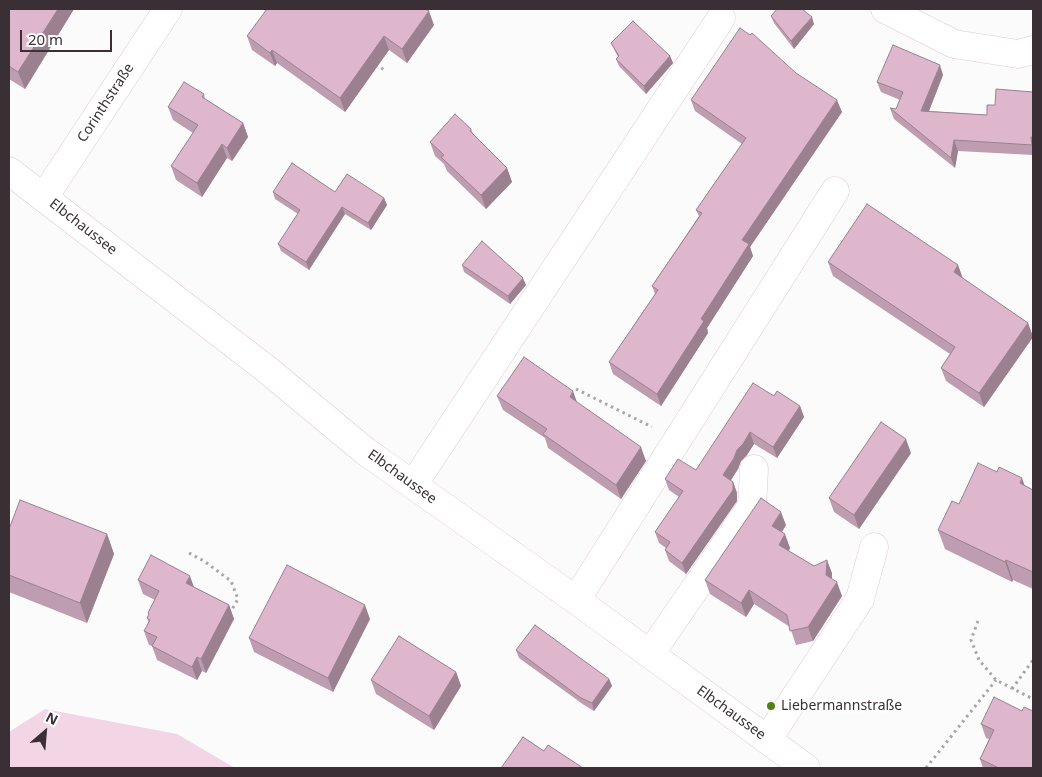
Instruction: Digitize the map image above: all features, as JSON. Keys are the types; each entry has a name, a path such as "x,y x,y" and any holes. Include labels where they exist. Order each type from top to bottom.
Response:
{"main road":[{"name":"Corinthstraße","path":"44,196 168,9"},
{"path":"885,9 954,44 1018,54 1033,50"},
{"path":"413,485 721,18"},
{"name":"Elbchaussee","path":"9,171 44,196 265,368 365,451 576,600 806,768"},
{"path":"576,600 835,191"},
{"path":"650,654 752,506 754,469"},
{"path":"766,740 860,599 874,547"}],"path":[{"path":"368,58 384,70"},
{"path":"576,389 677,440"},
{"path":"189,553 204,560 231,581 238,600 231,613 223,609"},
{"path":"978,621 971,640 979,660 996,680 1033,699"},
{"path":"1012,689 1033,660"},
{"path":"926,768 996,680"}],"shaded area":[{"path":"45,709 177,734 235,768 9,768 9,732"}],"building":[{"path":"9,9 58,9 18,72 9,66"},
{"path":"267,9 425,9 429,11 402,49 384,36 340,98 272,50 270,53 247,36"},
{"path":"777,9 802,9 812,17 791,41 771,16"},
{"path":"633,21 670,56 644,86 616,59 619,56 611,43"},
{"path":"740,28 750,35 752,33 796,73 837,100 742,240 749,244 701,319 704,321 657,394 609,362 658,290 652,286 702,213 696,210 746,138 691,100"},
{"path":"893,45 940,65 921,111 987,115 987,105 995,105 996,89 1033,92 1032,145 954,140 951,158 890,108 896,109 903,92 877,82"},
{"path":"184,82 204,94 202,97 243,123 227,148 222,144 197,183 171,166 198,125 168,107"},
{"path":"455,114 507,168 481,195 441,157 444,155 430,142"},
{"path":"292,163 335,192 347,174 384,198 368,223 342,207 306,262 278,244 300,210 273,192"},
{"path":"867,204 958,265 954,272 1028,323 979,393 941,368 955,347 828,262"},
{"path":"482,241 523,278 508,296 462,265"},
{"path":"524,357 573,391 570,397 641,447 616,485 543,434 547,429 497,396"},
{"path":"753,383 774,396 777,391 800,406 773,447 750,432 723,475 733,482 733,490 682,563 665,550 670,542 655,532 683,491 665,479 678,459 696,470"},
{"path":"881,422 906,439 854,515 829,498"},
{"path":"978,463 997,472 999,467 1022,478 1020,483 1033,490 1033,572 1006,560 1005,562 938,530 952,501 959,504"},
{"path":"761,498 781,512 772,526 785,534 779,545 814,566 827,560 826,575 837,582 808,627 790,631 787,615 749,590 741,603 705,580"},
{"path":"20,500 107,534 80,603 9,575 9,529"},
{"path":"151,555 190,576 186,583 229,605 201,659 197,657 192,667 152,646 157,637 144,631 150,620 147,618 148,613 159,591 138,580"},
{"path":"287,565 365,605 328,678 249,638"},
{"path":"535,625 609,679 592,703 581,698 516,650"},
{"path":"399,636 456,672 429,716 371,680"},
{"path":"994,697 1022,711 1024,707 1033,711 1033,768 999,768 980,759 994,730 981,724"},
{"path":"523,737 544,751 548,745 583,768 501,768"}],"place":[{"name":"Liebermannstraße","path":"771,706"}]}
